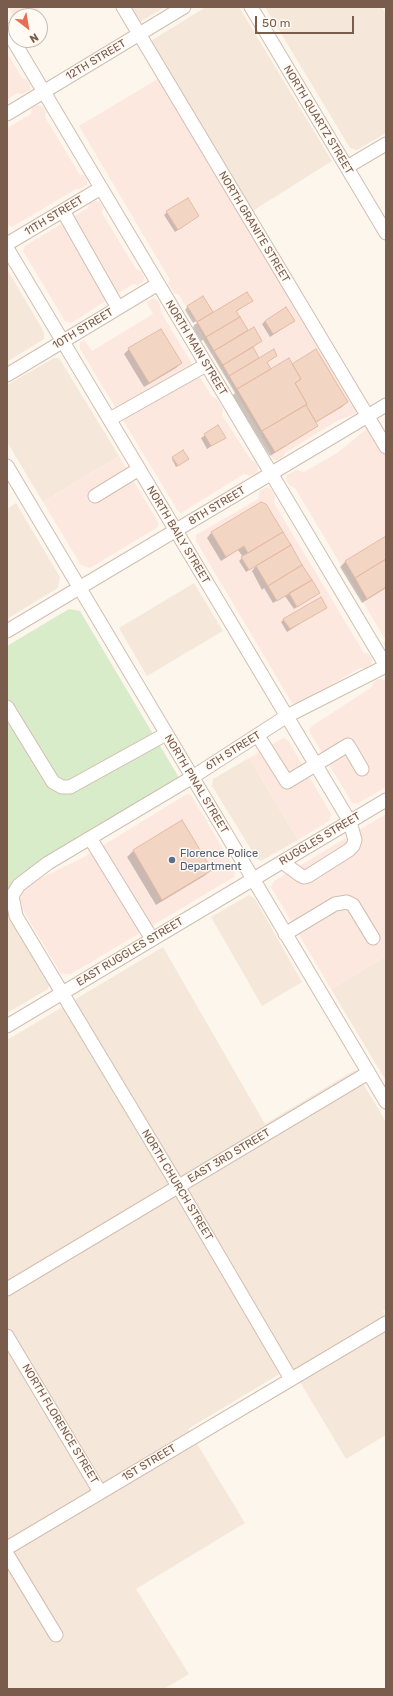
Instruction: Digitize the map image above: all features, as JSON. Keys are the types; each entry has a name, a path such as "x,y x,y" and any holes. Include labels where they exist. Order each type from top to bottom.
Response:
{"street":[{"name":"NORTH GRANITE STREET","path":"122,7 386,447"},
{"name":"12TH STREET","path":"7,114 184,7"},
{"name":"NORTH QUARTZ STREET","path":"251,7 386,233"},
{"name":"NORTH MAIN STREET","path":"7,30 386,666"},
{"path":"347,167 386,144"},
{"name":"11TH STREET","path":"7,244 101,188"},
{"path":"63,211 118,308"},
{"name":"NORTH BAILY STREET","path":"7,248 350,822 355,840 353,846 308,876 300,876 282,862"},
{"name":"10TH STREET","path":"7,375 158,284"},
{"path":"110,419 206,365"},
{"name":"8TH STREET","path":"7,631 386,405"},
{"name":"NORTH PINAL STREET","path":"7,466 191,778 386,1102"},
{"path":"95,496 139,469"},
{"name":"6TH STREET","path":"10,898 19,885 48,863 191,778 287,716 386,666"},
{"path":"7,707 53,782 62,787 70,787 166,734"},
{"path":"258,736 287,782 348,745 362,769"},
{"name":"RUGGLES STREET","path":"253,879 386,800"},
{"path":"90,838 152,939"},
{"name":"EAST RUGGLES STREET","path":"7,1026 253,879"},
{"name":"NORTH CHURCH STREET","path":"10,898 16,916 63,992 291,1378"},
{"path":"285,934 335,904 347,902 353,905 373,938"},
{"name":"EAST 3RD STREET","path":"7,1288 368,1073"},
{"name":"1ST STREET","path":"7,1548 291,1378 386,1323"},
{"name":"NORTH FLORENCE STREET","path":"7,1336 100,1492"},
{"path":"7,1554 56,1635"}],"shaded area":[{"path":"8,7 42,7 40,8"},
{"path":"129,7 165,7 138,23"},
{"path":"206,7 239,7 332,161 251,212 149,42"},
{"path":"265,7 381,7 386,14 386,133 357,150 350,148"},
{"path":"7,53 22,78 26,79 30,84 30,90 23,94 17,93 7,100"},
{"path":"161,77 360,412 337,421 285,453 284,456 278,460 274,460 271,456 271,452 179,295 174,293 168,284 170,280 79,126"},
{"path":"37,105 43,107 46,112 45,117 80,175 84,175 87,180 87,185 80,189 76,189 12,227 7,224 7,128 31,114 32,108"},
{"path":"95,201 100,202 103,207 102,213 136,269 141,271 144,276 143,282 138,285 133,284 71,323 65,321 23,251 25,246 88,208 89,204"},
{"path":"7,269 44,332 44,339 7,362"},
{"path":"154,298 159,302 162,314 212,397 217,399 223,409 222,415 251,460 255,462 258,467 257,473 251,476 244,474 181,513 178,511 80,349 80,342 84,340 92,351 153,314 148,305 148,301"},
{"path":"54,358 59,358 119,456 43,502 7,442 7,385"},
{"path":"369,427 386,455 386,648 384,645 385,639 295,488 290,486 286,480 287,475 296,470 304,472 337,453"},
{"path":"119,456 158,522 158,527 90,568 81,565 43,502"},
{"path":"266,487 271,489 275,496 274,503 364,653 369,654 372,660 371,665 365,668 360,668 299,704 292,703 196,541 196,535 258,499 260,491"},
{"path":"16,503 60,577 58,588 7,619 7,509"},
{"path":"194,583 223,631 147,676 119,628"},
{"path":"380,679 384,680 386,683 386,787 357,804 352,803 309,731 312,726 372,687 373,682"},
{"path":"283,738 288,740 331,814 329,821 298,840 249,758"},
{"path":"249,758 298,840 261,861 257,859 212,786 213,779"},
{"path":"187,794 191,795 235,869 234,877 71,974 61,974 23,910 20,900 24,890 41,878 84,857"},
{"path":"386,814 386,956 331,989 271,887 274,881"},
{"path":"7,893 50,981 48,989 7,1013"},
{"path":"249,895 255,899 302,982 262,1006 211,917"},
{"path":"163,947 265,1124 355,1070 386,1122 386,1309 383,1311 386,1317 386,1435 346,1459 291,1367 188,1429 245,1523 136,1589 189,1674 164,1689 7,1689 7,1040"},
{"path":"386,956 386,1081 331,989"}],"green space":[{"path":"69,609 80,611 178,776 178,783 7,893 7,646"}],"building":[{"path":"188,198 199,216 178,230 166,211"},
{"path":"247,292 253,301 236,311 240,317 206,337 197,322"},
{"path":"203,296 213,312 197,322 187,306"},
{"path":"286,307 295,321 273,334 265,321"},
{"path":"240,317 248,330 214,351 206,337"},
{"path":"254,327 262,341 223,365 214,351"},
{"path":"161,329 182,363 149,383 128,348"},
{"path":"253,347 259,358 229,376 223,365"},
{"path":"274,349 277,356 267,362 271,369 237,389 229,376"},
{"path":"316,349 348,402 316,422 295,383 301,379 292,364"},
{"path":"289,358 301,379 295,383 307,404 262,431 237,389"},
{"path":"306,405 318,426 275,452 262,431"},
{"path":"218,425 226,438 211,446 204,434"},
{"path":"183,450 189,459 178,466 172,457"},
{"path":"261,502 266,504 283,532 248,553 244,546 226,557 211,532"},
{"path":"283,532 291,545 249,570 241,557"},
{"path":"386,536 386,559 355,578 345,561"},
{"path":"291,545 302,565 268,586 256,566"},
{"path":"386,559 386,587 367,599 355,578"},
{"path":"302,565 312,580 277,601 268,586"},
{"path":"312,580 320,593 297,607 289,593"},
{"path":"321,597 327,608 290,629 283,619"},
{"name":"Florence Police Department","path":"182,820 212,870 162,900 133,850"}],"place":[{"name":"Florence Police Department","path":"172,860"}]}
